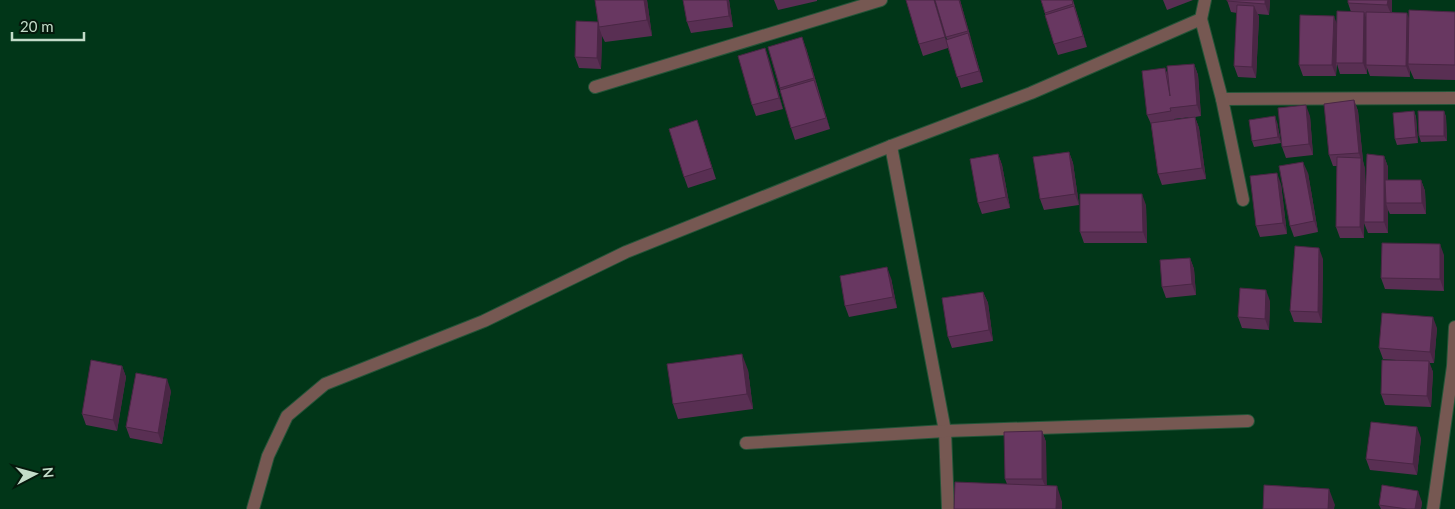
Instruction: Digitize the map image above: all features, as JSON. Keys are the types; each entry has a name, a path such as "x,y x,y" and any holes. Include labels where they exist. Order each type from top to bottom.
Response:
{"street":[{"path":"595,87 881,0"},
{"path":"1205,0 1201,19 1222,99 1243,200"},
{"path":"253,509 268,456 287,416 325,384 484,321 626,252 891,146 1030,93 1201,19"},
{"path":"1222,99 1455,98"},
{"path":"891,146 945,431 948,509"},
{"path":"1434,509 1454,366 1455,327"},
{"path":"746,443 945,431 1248,421"}],"building":[{"path":"595,0 644,0 647,20 599,27"},
{"path":"683,0 727,0 729,16 687,22"},
{"path":"906,0 934,0 945,37 919,44"},
{"path":"935,0 959,0 968,31 946,37"},
{"path":"1041,0 1072,0 1073,4 1045,13"},
{"path":"1265,0 1265,4 1227,1"},
{"path":"1348,0 1388,0 1387,5 1348,3"},
{"path":"1237,5 1254,6 1252,67 1234,66"},
{"path":"1074,6 1083,36 1054,44 1045,15"},
{"path":"1409,10 1455,12 1455,65 1408,64"},
{"path":"1337,11 1364,12 1363,63 1336,63"},
{"path":"1366,12 1407,13 1406,66 1366,65"},
{"path":"1300,15 1334,16 1332,65 1299,65"},
{"path":"576,21 598,22 597,58 575,57"},
{"path":"968,33 979,71 957,77 946,40"},
{"path":"802,37 814,78 780,88 768,47"},
{"path":"765,48 779,98 752,105 738,56"},
{"path":"1194,64 1197,105 1170,108 1171,111 1147,115 1142,71 1165,68 1170,96 1167,66"},
{"path":"814,80 826,118 791,128 780,90"},
{"path":"1354,100 1359,153 1329,155 1324,104"},
{"path":"1306,105 1309,144 1282,147 1278,108"},
{"path":"1414,111 1416,137 1395,139 1393,113"},
{"path":"1418,111 1444,111 1444,136 1419,136"},
{"path":"1275,116 1278,137 1252,141 1249,120"},
{"path":"1195,117 1202,168 1158,174 1151,123"},
{"path":"697,120 712,168 684,177 669,129"},
{"path":"1069,152 1075,194 1040,199 1033,157"},
{"path":"998,154 1006,197 978,203 970,159"},
{"path":"1367,154 1384,156 1384,222 1364,222"},
{"path":"1337,157 1361,158 1360,227 1336,227"},
{"path":"1303,162 1314,221 1290,226 1279,166"},
{"path":"1277,173 1283,223 1256,226 1250,176"},
{"path":"1385,180 1421,180 1422,203 1386,203"},
{"path":"1080,194 1142,194 1143,232 1080,232"},
{"path":"1382,243 1440,244 1440,279 1381,278"},
{"path":"1295,246 1319,248 1318,312 1290,311"},
{"path":"1190,258 1192,284 1162,287 1160,260"},
{"path":"887,267 893,297 845,306 840,276"},
{"path":"1240,288 1266,290 1265,319 1238,317"},
{"path":"983,292 989,330 948,337 942,298"},
{"path":"1382,313 1433,317 1430,352 1379,348"},
{"path":"742,354 747,394 673,404 667,364"},
{"path":"91,360 122,366 113,420 82,414"},
{"path":"1382,360 1429,361 1427,396 1381,394"},
{"path":"136,373 167,379 158,433 126,427"},
{"path":"1371,422 1417,427 1413,464 1366,459"},
{"path":"1042,431 1042,479 1005,479 1004,432"},
{"path":"955,482 1057,486 1056,509 954,509"},
{"path":"1264,485 1329,489 1328,509 1263,509"},
{"path":"1382,485 1418,491 1415,509 1379,505"}]}
